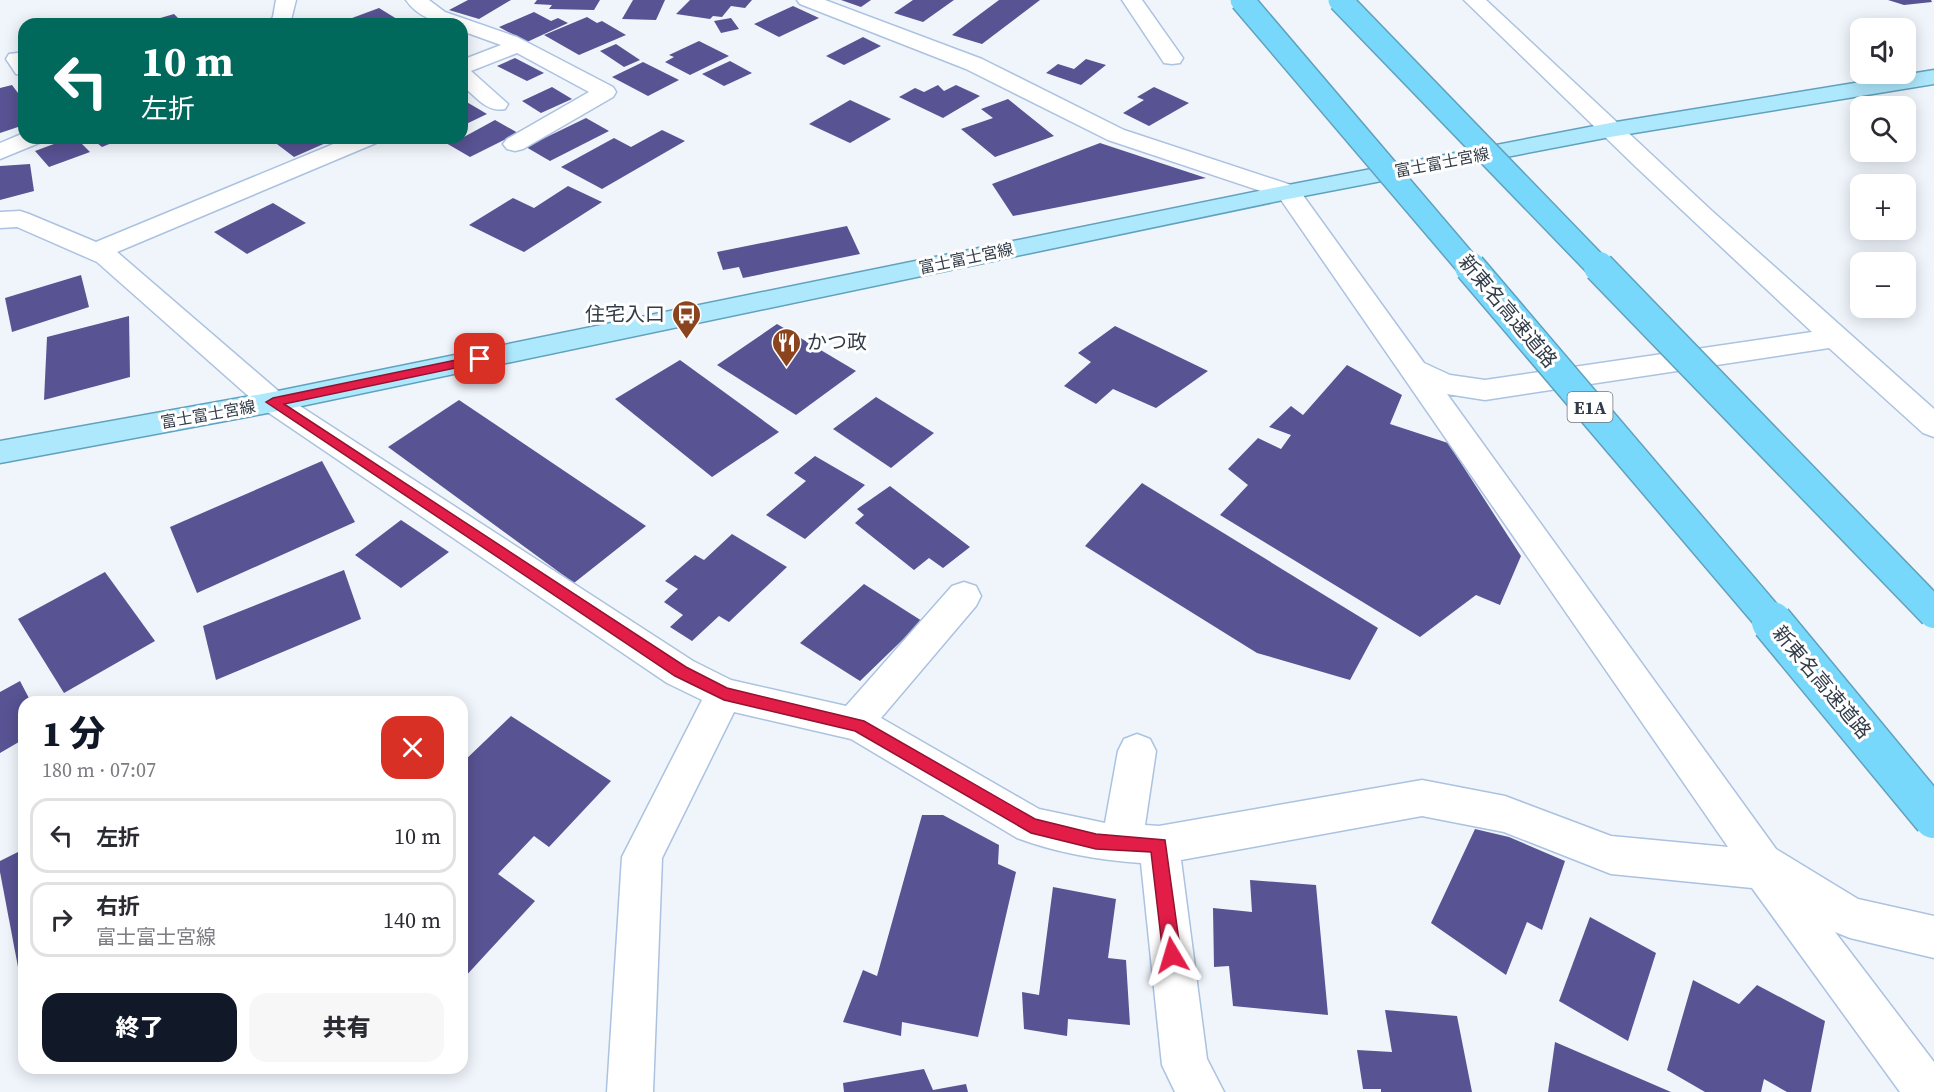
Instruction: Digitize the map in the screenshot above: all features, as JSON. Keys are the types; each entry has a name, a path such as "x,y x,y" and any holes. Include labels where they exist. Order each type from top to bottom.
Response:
{"highway":[{"name":"新東名高速道路","path":"1242,0 1750,594 1934,818"},
{"path":"1340,0 1934,613"}],"main road":[{"name":"富士富士宮線","path":"0,452 273,402 1288,192 1610,130 1934,77"}],"street":[{"path":"283,18 286,0"},
{"path":"416,0 444,18"},
{"path":"807,0 974,63 1116,135 1288,192 1762,865 1928,1092"},
{"path":"1132,0 1172,58"},
{"path":"1474,0 1834,338 1934,426"},
{"path":"468,27 519,45 605,92 515,144"},
{"path":"468,65 519,45"},
{"path":"468,79 497,104"},
{"path":"0,153 19,144"},
{"path":"96,252 354,144"},
{"path":"0,220 20,219 106,256 273,402 680,672 724,694 853,724 1031,825 1096,841 1140,844 1422,798 1505,814 1611,855 1762,865 1850,918 1934,937"},
{"path":"1414,370 1444,384 1485,390 1834,338"},
{"path":"853,724 964,596"},
{"path":"630,1092 642,857 724,694"},
{"path":"1137,751 1140,844 1185,1065 1201,1092"}],"building":[{"path":"468,0 511,0 479,19 449,10"},
{"path":"537,0 600,0 594,10 549,9 552,5 534,4"},
{"path":"633,0 665,0 656,20 622,19"},
{"path":"690,0 752,0 745,8 731,6 722,17 713,16 710,19 676,14"},
{"path":"841,0 871,0 861,7"},
{"path":"913,0 954,0 923,22 894,13"},
{"path":"999,0 1040,0 982,44 952,35"},
{"path":"1888,0 1931,0 1932,2 1904,5"},
{"path":"793,6 819,18 779,37 754,24"},
{"path":"379,8 395,18 352,18"},
{"path":"534,12 551,21 558,18 568,23 527,42 499,27"},
{"path":"174,14 178,18 160,18"},
{"path":"587,17 597,23 602,21 626,35 579,55 544,35"},
{"path":"731,18 739,29 721,33 714,21"},
{"path":"863,37 881,46 844,65 826,56"},
{"path":"699,41 729,56 690,75 665,62 674,57 669,55"},
{"path":"616,44 640,60 624,67 600,51"},
{"path":"515,58 544,73 527,81 497,66"},
{"path":"1086,59 1106,65 1081,85 1046,73 1058,64 1074,69"},
{"path":"730,61 752,73 724,86 702,74"},
{"path":"643,62 679,80 648,96 612,77"},
{"path":"12,85 18,93 18,127 0,133 0,88"},
{"path":"938,85 944,91 956,85 980,96 943,118 899,97 915,88 924,92"},
{"path":"552,87 572,99 541,113 522,101"},
{"path":"1154,87 1189,103 1149,126 1123,113 1144,100 1137,97"},
{"path":"1008,99 1054,136 995,157 961,129 993,118 981,109"},
{"path":"850,100 891,119 850,143 809,124"},
{"path":"468,103 487,114 468,123"},
{"path":"586,118 609,131 550,161 526,147"},
{"path":"495,120 518,133 470,157 448,144 468,144 468,135"},
{"path":"662,130 685,141 602,189 561,167 614,138 631,147"},
{"path":"1100,143 1206,178 1013,216 992,184"},
{"path":"54,144 82,144 90,152 49,167 35,151"},
{"path":"277,144 323,144 294,157"},
{"path":"30,164 34,191 0,200 0,166"},
{"path":"568,186 602,202 524,252 469,225 513,198 534,208"},
{"path":"273,203 306,223 247,254 214,232"},
{"path":"847,226 860,254 743,278 739,267 723,270 717,252"},
{"path":"81,275 89,307 12,332 5,298"},
{"path":"129,316 130,377 44,400 47,337"},
{"name":"かつ政","path":"777,324 856,371 796,415 717,365"},
{"path":"1115,326 1208,371 1156,408 1113,389 1096,404 1064,386 1091,362 1078,353"},
{"path":"680,360 779,432 712,477 615,399"},
{"path":"1347,365 1402,395 1390,424 1448,443 1521,556 1500,605 1476,595 1420,637 1220,515 1248,485 1228,469 1258,438 1281,449 1291,435 1269,427 1291,406 1303,415"},
{"path":"876,397 934,433 891,468 833,429"},
{"path":"459,400 646,526 574,583 388,447"},
{"path":"815,456 865,485 805,539 766,515 806,481 794,473"},
{"path":"322,461 355,522 197,593 170,527"},
{"path":"1142,483 1378,628 1350,680 1257,653 1085,546"},
{"path":"890,486 970,547 943,568 929,558 914,570 855,523 864,515 857,509"},
{"path":"401,520 449,552 401,588 355,555"},
{"path":"732,534 787,567 729,622 719,616 692,641 670,627 683,615 664,602 678,589 665,581 695,555 704,560"},
{"path":"344,570 361,619 216,680 203,626"},
{"path":"105,572 155,641 64,693 18,619"},
{"path":"864,584 922,621 860,681 800,643"},
{"path":"20,681 28,696 18,696 18,742 0,753 0,692"},
{"path":"511,716 611,781 549,847 534,836 498,874 535,901 468,974 468,757"},
{"path":"922,815 943,815 999,845 998,864 1016,872 978,1037 902,1022 901,1036 843,1022 863,970 877,976"},
{"path":"1475,829 1509,837 1565,861 1542,930 1527,922 1506,975 1431,923"},
{"path":"18,852 18,967 0,872 0,861"},
{"path":"1250,880 1316,885 1328,1015 1233,1006 1229,966 1214,967 1213,908 1252,912"},
{"path":"1053,887 1116,899 1108,958 1126,960 1130,1025 1068,1019 1067,1036 1024,1029 1022,992 1039,995"},
{"path":"1590,917 1656,953 1628,1041 1559,1001"},
{"path":"1693,980 1739,1004 1757,985 1825,1021 1811,1092 1787,1092 1764,1079 1761,1092 1705,1092 1667,1070"},
{"path":"1385,1010 1457,1016 1472,1092 1381,1092 1381,1089 1363,1089 1357,1050 1392,1052"},
{"path":"1555,1042 1671,1092 1548,1092"},
{"path":"924,1069 933,1090 966,1084 968,1092 844,1092 843,1083"}],"place":[{"name":"住宅入口","path":"686,340"},
{"name":"かつ政","path":"786,368"}],"route":[{"path":"480,359 273,402 680,672 724,694 859,725 1031,825 1096,841 1159,845 1172,955"}]}
